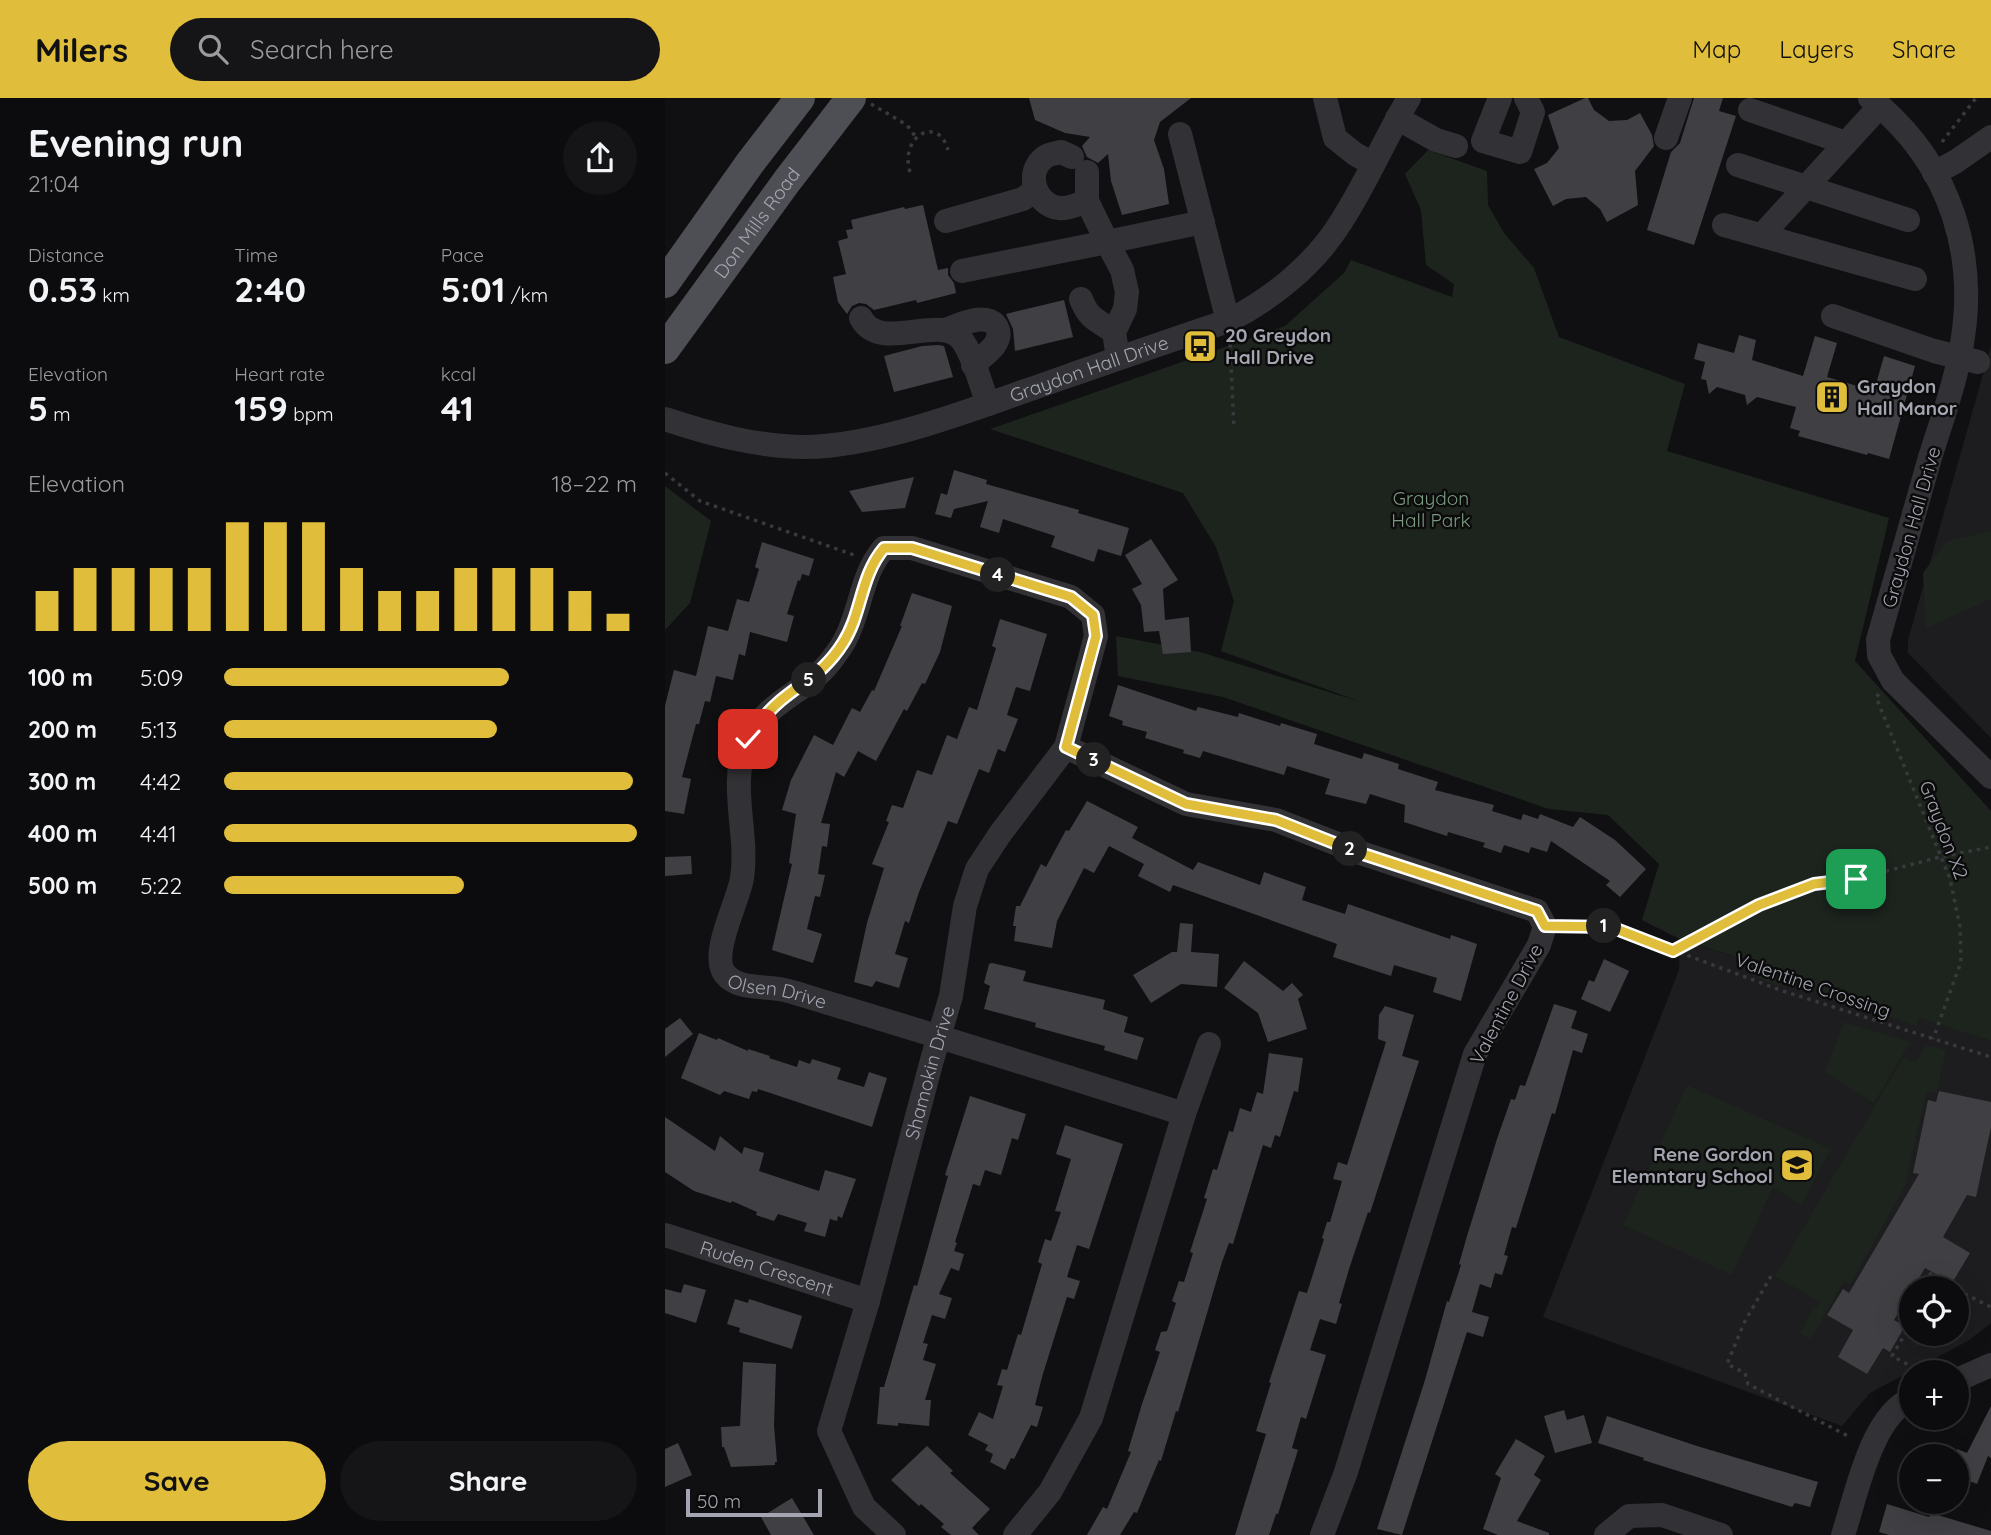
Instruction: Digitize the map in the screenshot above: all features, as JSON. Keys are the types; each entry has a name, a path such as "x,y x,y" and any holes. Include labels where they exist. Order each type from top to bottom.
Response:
{"main road":[{"name":"Don Mills Road","path":"665,283 800,98"},
{"name":"Don Mills Road","path":"665,349 787,181 859,100"}],"street":[{"path":"1325,98 1335,138 1373,164"},
{"path":"1500,98 1483,141 1520,152 1533,112 1526,98"},
{"path":"1666,138 1680,98"},
{"path":"1762,236 1846,143 1875,102"},
{"name":"Graydon Hall Drive","path":"1875,102 1899,123 1918,146 1946,193 1960,230 1965,268 1969,360 1878,640 1879,655 1893,681 1991,777"},
{"path":"1405,104 1436,139 1456,146"},
{"name":"Graydon Hall Drive","path":"665,419 702,431 757,443 806,447 853,442 953,416 1118,358 1229,332 1318,252 1341,223 1405,104"},
{"path":"1750,110 1846,143"},
{"path":"1181,134 1229,332"},
{"path":"1934,173 1991,137"},
{"path":"1087,201 1058,208 1044,203 1035,190 1034,172 1045,157 1061,152 1079,164 1087,201 1122,270 1127,292 1125,309 1114,332 1118,358"},
{"path":"1738,165 1908,220"},
{"path":"946,221 1023,199 1035,190"},
{"path":"961,271 1203,222"},
{"path":"1724,225 1915,279"},
{"path":"1081,299 1093,320 1114,332"},
{"path":"1832,316 1969,360"},
{"path":"861,318 875,329 896,334 948,329 983,319 991,321 999,336 995,345 973,365"},
{"path":"948,329 961,338 988,404"},
{"name":"Shamokin Drive","path":"873,561 884,548 912,548 1071,597 1093,615 1096,636 1066,747 977,869 965,906 951,996 829,1431 864,1507 894,1535"},
{"name":"Olsen Drive","path":"873,561 845,640 827,666 781,700 761,720 740,759 738,796 745,860 740,890 726,929 720,960 723,972 733,981 747,986 781,989 1184,1114"},
{"name":"Valentine Drive","path":"1066,747 1186,804 1276,820 1357,852 1537,911 1545,926 1539,945 1475,1054 1346,1472 1322,1535"},
{"path":"1015,1535 1050,1492 1091,1418 1184,1114 1209,1044"},
{"name":"Ruden Crescent","path":"665,1235 867,1301"},
{"path":"1969,1375 1991,1365"},
{"path":"1843,1535 1877,1432 1899,1405"},
{"path":"1607,1535 1629,1516 1662,1515 1721,1535"}],"path":[{"path":"1942,142 1976,98"},
{"path":"859,100 907,125 916,136"},
{"path":"910,172 908,149 916,136 929,131 938,134 945,140 948,149"},
{"path":"1229,332 1234,428"},
{"path":"665,473 700,501 873,561"},
{"name":"Graydon X2","path":"1893,681 1876,697 1950,879 1960,927 1961,962 1933,1040"},
{"path":"1673,951 1759,905 1814,884 1856,879 1991,847"},
{"name":"Valentine Crossing","path":"1545,926 1611,927 1783,991 1991,1057"},
{"path":"1929,1273 1932,1276"},
{"path":"1771,1276 1744,1323 1727,1364 1745,1373 1748,1384 1848,1436"},
{"path":"1969,1296 1991,1307"},
{"path":"1899,1344 1892,1356 1900,1360"}],"shaded area":[{"path":"1991,346 1991,738 1908,653 1908,640"},
{"name":"Rene Gordon Elemntary School","path":"1680,939 1991,1041 1991,1323 1969,1340 1969,1276 1899,1276 1899,1346 1959,1346 1932,1360 1899,1360 1899,1378 1870,1393 1842,1426 1543,1317 1679,970"}],"green space":[{"name":"Graydon Hall Park","path":"1428,150 1487,171 1488,205 1504,233 1534,268 1559,337 1685,384 1667,451 1889,518 1855,661 1991,811 1991,1041 1919,1018 1916,1026 1790,981 1792,976 1787,974 1780,987 1753,976 1742,959 1680,939 1642,920 1659,864 1608,815 1549,809 1223,697 1118,676 1116,636 1200,652 1361,702 1221,651 1234,601 1216,547 1183,493 990,429 1285,326 1344,273 1351,260 1452,297 1454,284 1426,265 1421,210 1405,174"},
{"path":"665,486 711,521 690,603 665,630"},
{"path":"1991,531 1991,599 1926,628 1923,573 1947,541"},
{"path":"1844,1022 1910,1042 1874,1103 1825,1072"},
{"path":"1926,1045 1946,1050 1937,1092 1927,1092 1904,1188 1850,1285 1844,1281 1811,1339 1800,1333 1814,1306 1817,1307 1820,1302 1775,1276 1903,1058 1916,1062"},
{"path":"1687,1085 1831,1149 1801,1205 1773,1187 1732,1275 1623,1225"}],"building":[{"path":"1029,98 1191,98 1160,122 1154,140 1164,169 1169,204 1122,215 1111,181 1108,154 1098,163 1087,157 1082,146 1090,137 1065,133 1035,120"},
{"path":"1588,98 1594,110 1609,121 1627,120 1640,113 1652,135 1654,146 1635,171 1638,205 1607,222 1600,209 1586,197 1566,199 1553,206 1534,169 1547,163 1559,148 1548,115"},
{"path":"1694,98 1723,98 1719,111 1736,116 1694,245 1647,230 1671,152 1680,143"},
{"path":"923,205 938,270 948,268 948,275 954,283 956,293 874,310 859,303 852,306 847,314 838,302 833,277 846,274 838,241 848,238 846,230 853,229 851,220"},
{"path":"1064,300 1073,337 1015,351 1013,329 1006,314"},
{"name":"Graydon Hall Manor","path":"1739,335 1756,340 1752,360 1803,376 1815,336 1837,343 1827,377 1874,391 1884,356 1915,366 1889,459 1798,436 1800,431 1790,428 1796,407 1757,397 1747,405 1745,395 1717,387 1709,394 1706,380 1701,379 1705,362 1694,359 1698,343 1734,353"},
{"path":"922,346 944,346 953,377 894,392 884,356"},
{"path":"954,470 987,480 986,484 1079,510 1078,513 1129,528 1121,556 1098,549 1094,562 1051,547 1055,536 1003,519 999,533 980,527 988,501 954,509 951,518 935,514 941,493 947,495"},
{"path":"914,477 905,508 862,512 849,491"},
{"path":"1151,539 1178,580 1163,589 1165,620 1189,617 1191,652 1163,654 1159,631 1144,632 1141,605 1132,589 1142,584 1125,555"},
{"path":"762,542 814,559 809,576 802,574 800,581 798,580 787,614 794,616 787,642 750,632 745,656 739,654 733,680 716,676 710,702 705,701 699,724 696,724 682,777 691,779 684,814 665,811 665,706 674,670 696,676 708,626 728,631 737,599 749,602 759,569 755,567"},
{"path":"912,593 952,606 940,652 925,684 922,683 907,711 904,709 876,761 858,751 844,777 836,772 821,823 830,824 827,847 822,846 818,874 825,875 820,897 815,896 807,929 822,934 813,963 772,950 792,864 789,863 796,814 782,810 791,780 814,735 833,745 852,708 860,712 872,690 874,691 902,626"},
{"path":"1000,619 1047,634 1030,691 1016,687 1007,715 1018,719 1005,752 998,749 989,773 979,769 957,824 948,821 909,923 905,921 895,954 908,958 899,988 876,981 872,987 854,982 867,923 884,868 872,864 889,822 886,821 892,805 903,808 917,770 932,775 947,735 957,739 969,707 977,710 996,648 992,646"},
{"path":"1118,685 1196,711 1198,707 1238,717 1239,713 1317,734 1314,744 1362,759 1364,753 1399,764 1398,769 1438,782 1435,790 1494,805 1492,811 1521,820 1523,814 1538,819 1540,814 1573,827 1580,817 1615,840 1646,869 1620,897 1606,885 1610,881 1551,841 1547,852 1531,847 1529,853 1504,845 1501,853 1483,847 1485,843 1448,832 1447,836 1404,822 1405,805 1370,794 1366,804 1325,794 1330,779 1287,766 1284,775 1203,751 1200,758 1183,753 1184,750 1145,738 1147,732 1122,725 1123,721 1109,716"},
{"path":"1087,801 1138,827 1132,838 1193,870 1198,862 1260,885 1264,872 1306,887 1302,900 1345,914 1348,904 1450,939 1451,935 1477,944 1461,1001 1433,992 1437,978 1394,965 1391,976 1333,957 1337,944 1173,885 1170,892 1138,876 1144,864 1109,846 1094,873 1084,868 1057,921 1052,948 1014,941 1016,906 1020,906 1041,864 1046,867 1066,830 1069,831"},
{"path":"691,856 692,874 665,876 665,857"},
{"path":"1180,923 1193,924 1191,952 1219,954 1217,987 1181,984 1151,1003 1133,975 1172,952 1177,952"},
{"path":"1604,959 1629,971 1610,1012 1581,999 1589,980 1594,982"},
{"path":"1244,961 1283,991 1292,983 1303,995 1298,999 1307,1029 1268,1042 1258,1013 1224,988"},
{"path":"989,964 1026,971 1023,981 1105,1000 1103,1009 1128,1017 1124,1032 1144,1038 1137,1060 1104,1050 1105,1046 1035,1027 1036,1023 984,1009 990,986 984,983"},
{"path":"1554,1004 1577,1011 1571,1028 1588,1034 1582,1053 1573,1050 1555,1114 1552,1113 1516,1228 1512,1227 1504,1255 1508,1256 1502,1275 1495,1273 1491,1288 1480,1284 1472,1312 1489,1317 1483,1337 1467,1332 1402,1535 1377,1529 1425,1380 1447,1301 1449,1302 1461,1265 1459,1264 1467,1236 1497,1139 1511,1099 1515,1100 1520,1085 1525,1086"},
{"path":"1385,1006 1414,1015 1402,1056 1419,1061 1350,1266 1336,1324 1320,1319 1310,1350 1326,1355 1306,1419 1301,1417 1292,1448 1298,1450 1278,1514 1269,1535 1235,1535 1266,1434 1256,1431 1271,1383 1269,1382 1299,1291 1307,1293 1342,1181 1333,1179 1338,1162 1347,1165 1386,1042 1378,1039 1379,1015"},
{"path":"680,1018 693,1034 665,1057 665,1029"},
{"path":"699,1033 797,1067 799,1060 810,1064 812,1059 841,1068 837,1079 864,1087 869,1072 887,1078 872,1127 758,1089 757,1092 752,1091 749,1099 724,1091 720,1095 681,1078"},
{"path":"1269,1053 1303,1058 1298,1092 1294,1091 1280,1137 1275,1135 1271,1148 1263,1145 1233,1244 1229,1243 1222,1262 1161,1461 1159,1460 1137,1513 1134,1512 1120,1535 1087,1535 1103,1507 1107,1509 1131,1452 1128,1451 1160,1352 1155,1350 1161,1332 1167,1331 1176,1303 1172,1301 1179,1281 1184,1282 1213,1169 1217,1170 1229,1131 1233,1132 1240,1108 1251,1112 1257,1092 1263,1094"},
{"path":"1939,1091 1991,1102 1991,1127 1976,1197 1967,1195 1943,1237 1970,1253 1956,1276 1939,1276 1925,1268 1920,1276 1899,1276 1899,1312 1894,1320 1899,1323 1899,1336 1890,1352 1883,1348 1867,1374 1838,1357 1853,1330 1827,1315 1843,1289 1849,1293 1919,1174 1913,1173 1928,1100 1936,1102"},
{"path":"970,1096 1026,1114 1018,1140 1012,1138 1001,1175 985,1170 980,1186 973,1184 955,1242 954,1251 964,1254 959,1271 951,1268 939,1294 952,1298 945,1319 932,1315 923,1343 928,1344 923,1360 936,1364 925,1400 931,1400 929,1426 877,1424 880,1387 884,1387 914,1285 917,1286 948,1176 945,1175"},
{"path":"665,1117 715,1151 720,1136 742,1154 744,1147 764,1153 759,1171 819,1191 825,1170 856,1179 842,1218 838,1216 837,1221 830,1219 825,1237 804,1231 807,1223 778,1214 774,1221 756,1215 757,1212 732,1201 731,1203 694,1191 665,1172"},
{"path":"1065,1125 1123,1144 1089,1249 1077,1245 1067,1277 1080,1281 1074,1299 1067,1297 1042,1377 1035,1405 1043,1407 1037,1427 1031,1425 1014,1459 1011,1458 1005,1470 990,1462 993,1454 985,1450 988,1445 968,1435 979,1412 993,1419 1003,1386 997,1385 1002,1369 1007,1370 1018,1334 1021,1335 1042,1264 1038,1262 1045,1239 1051,1241 1061,1212 1055,1211 1071,1159 1056,1154"},
{"path":"684,1284 706,1290 696,1323 665,1313 665,1289 681,1293"},
{"path":"735,1299 748,1303 749,1299 802,1316 792,1349 739,1332 740,1328 727,1324"},
{"path":"743,1362 776,1364 775,1465 731,1467 722,1447 721,1427 740,1426"},
{"path":"1991,1406 1991,1458 1988,1456 1977,1484 1969,1481 1969,1449"},
{"path":"1564,1410 1567,1420 1584,1415 1592,1443 1555,1453 1544,1416"},
{"path":"1607,1416 1818,1482 1810,1507 1795,1503 1792,1507 1598,1443"},
{"path":"1516,1439 1545,1456 1534,1475 1541,1480 1517,1521 1549,1535 1498,1535 1483,1529 1501,1478 1495,1474"},
{"path":"678,1443 692,1475 665,1487 665,1449"},
{"path":"927,1446 953,1471 950,1473 990,1509 972,1528 979,1535 951,1535 941,1527 944,1524 921,1504 919,1506 891,1480"},
{"path":"792,1498 814,1535 771,1535 761,1517"},
{"path":"1887,1504 1899,1508 1899,1514 1929,1517 1934,1514 1991,1531 1991,1535 1889,1535 1879,1532"}],"place":[{"name":"20 Greydon Hall Drive","path":"1200,346"},
{"name":"Graydon Hall Manor","path":"1832,397"},
{"name":"Rene Gordon Elemntary School","path":"1797,1165"}],"route":[{"path":"748,739 761,720 781,700 827,666 845,640 873,561 884,548 912,548 1071,597 1093,615 1096,636 1066,747 1186,804 1276,820 1357,852 1537,911 1545,926 1611,927 1673,951 1759,905 1814,884 1856,879"}]}
